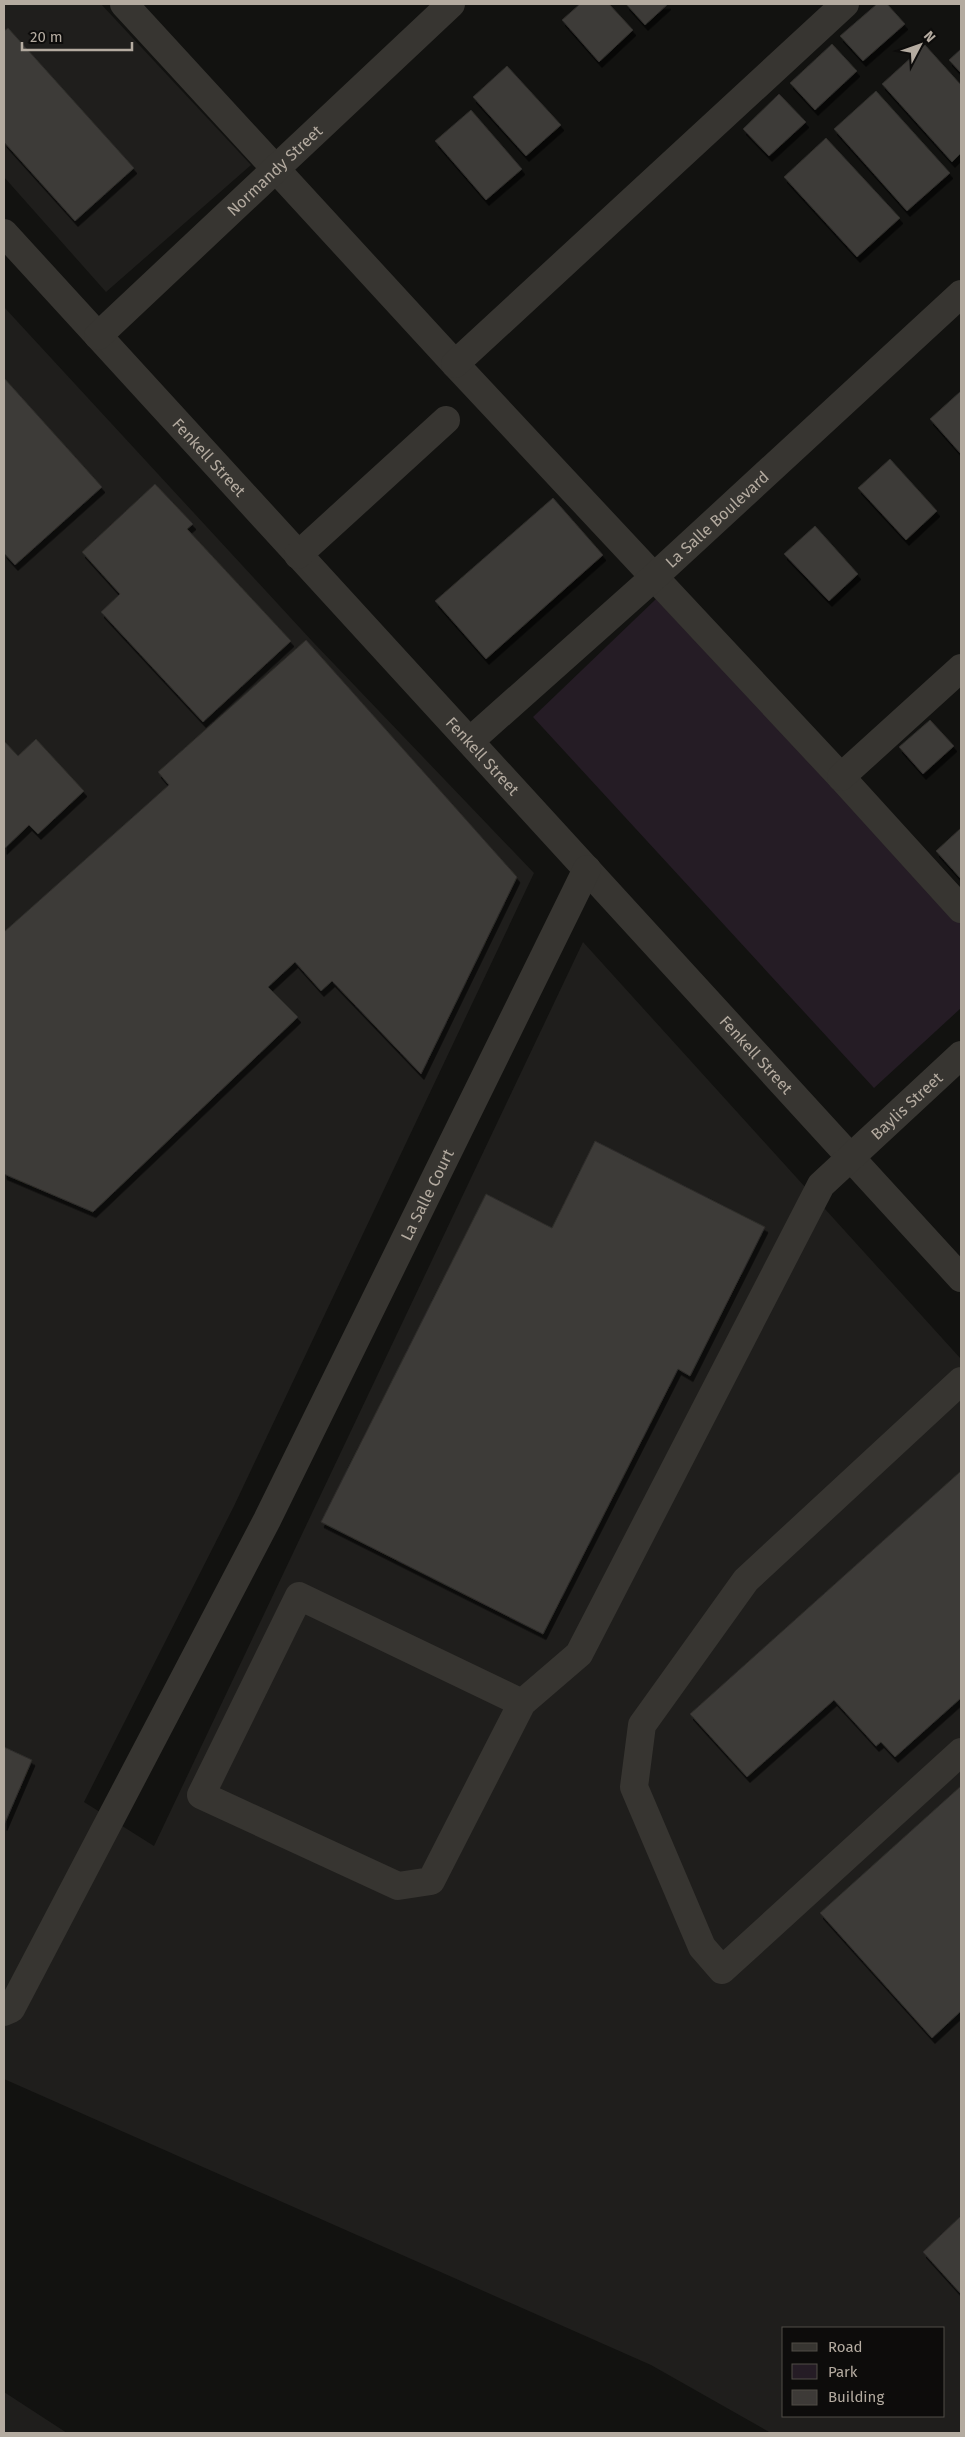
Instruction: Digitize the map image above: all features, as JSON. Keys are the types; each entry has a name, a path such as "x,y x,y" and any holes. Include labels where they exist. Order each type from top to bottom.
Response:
{"street":[{"path":"124,4 653,578 841,777 961,910"},
{"name":"Normandy Street","path":"98,336 451,4"},
{"path":"455,364 845,4"},
{"name":"Fenkell Street","path":"4,233 961,1278"},
{"name":"La Salle Boulevard","path":"470,741 653,578 961,294"},
{"path":"298,554 446,420"},
{"path":"841,777 961,668"},
{"name":"La Salle Court","path":"4,2012 11,2009 267,1520 587,869"},
{"name":"Baylis Street","path":"522,1703 579,1654 821,1185 852,1159 961,1055"},
{"path":"961,1381 746,1580 642,1725 634,1787 702,1947 722,1970 961,1752"},
{"path":"299,1596 522,1703 431,1881 398,1886 201,1795 299,1596"}],"shaded area":[{"path":"4,4 101,4 251,165 106,292 4,177"},
{"path":"4,307 312,641 534,873 234,1506 84,1802 154,1846 583,942 961,1359 961,2433 771,2433 651,2365 4,2079"},
{"path":"4,2392 67,2433 4,2433"}],"green space":[{"path":"656,599 961,920 961,1008 874,1088 533,717"}],"building":[{"path":"580,4 609,4 633,30 599,62 562,20"},
{"path":"626,4 668,4 645,25"},
{"path":"877,4 887,4 905,24 863,61 840,36"},
{"path":"8,28 134,168 75,221 4,142 4,31"},
{"path":"832,44 857,71 815,110 790,83"},
{"path":"925,45 961,85 961,153 952,162 882,84"},
{"path":"961,49 961,73 949,60"},
{"path":"507,66 561,125 526,156 473,97"},
{"path":"876,91 950,173 907,211 834,129"},
{"path":"779,94 806,122 769,156 743,129"},
{"path":"471,110 522,169 486,200 435,141"},
{"path":"826,138 900,218 857,257 784,177"},
{"path":"4,378 102,487 15,565 4,553"},
{"path":"961,391 961,454 930,419"},
{"path":"890,459 937,511 906,540 858,488"},
{"path":"155,484 193,524 187,529 291,641 203,722 101,612 120,594 82,552"},
{"path":"553,498 603,555 486,659 435,601"},
{"path":"815,526 858,574 829,601 784,554"},
{"path":"306,640 517,877 421,1074 332,981 321,991 295,962 268,987 298,1017 93,1212 4,1174 4,932 169,785 158,772"},
{"path":"930,720 954,746 923,774 899,747"},
{"path":"36,739 84,791 38,834 29,825 4,849 4,741 18,756"},
{"path":"961,828 961,879 936,851"},
{"path":"595,1141 765,1227 690,1376 678,1369 543,1634 321,1522 486,1194 552,1228"},
{"path":"961,1471 961,1698 895,1757 881,1742 876,1746 834,1700 747,1777 690,1714"},
{"path":"4,1747 32,1760 4,1825"},
{"path":"961,1786 961,2011 932,2038 820,1913"},
{"path":"961,2216 961,2294 923,2252"}]}
